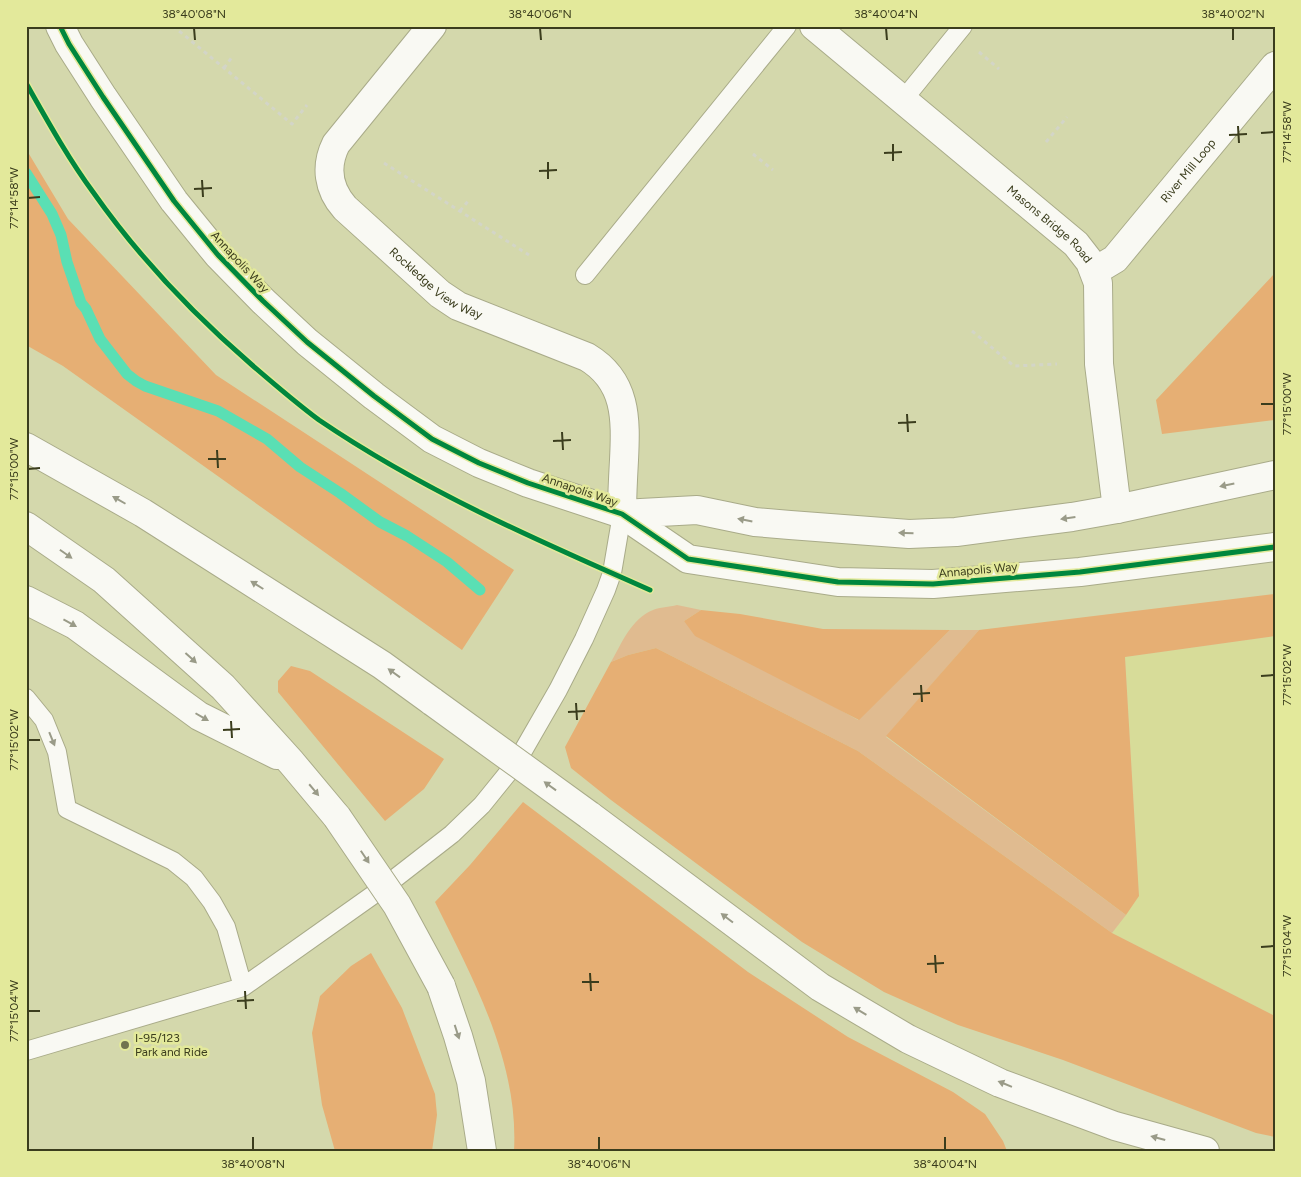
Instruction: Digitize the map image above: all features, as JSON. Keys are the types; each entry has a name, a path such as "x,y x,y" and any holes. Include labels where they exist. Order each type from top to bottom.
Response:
{"main road":[{"name":"Annapolis Way","path":"60,26 94,82 174,201 218,255 307,342 374,396 432,439 479,463 528,483 622,514 688,559 838,582 933,584 1080,572 1275,547"},
{"name":"Rockledge View Way","path":"432,26 336,144 332,153 329,173 333,192 345,208 440,294 458,306 598,363 612,380 619,394 625,418 622,514"},
{"name":"Masons Bridge Road","path":"814,26 1076,244 1085,254 1095,271 1100,296 1098,340 1100,372 1117,510"},
{"name":"River Mill Loop","path":"1095,271 1115,259 1275,66"},
{"path":"26,447 143,513 382,665 589,814 820,986 908,1039 1000,1083 1115,1126 1205,1151"},
{"name":"Annapolis Way","path":"622,514 697,510 755,522 909,534 956,532 1117,510 1275,475"},
{"path":"26,526 104,580 223,687 292,762 337,817 397,905 441,986 471,1081 482,1151"},
{"path":"26,600 75,625 199,716 292,762"},
{"path":"462,1151 471,1081"}],"lane":[{"path":"585,275 787,26"},
{"path":"903,100 963,26"},
{"path":"26,1051 244,987 380,890 452,834 482,804 521,756 558,690 612,573 622,514"},
{"path":"26,698 44,720 57,752 67,809 173,861 194,878 212,902 226,927 244,987"}],"path":[{"path":"174,26 292,124 307,105"},
{"path":"224,68 232,57"},
{"path":"1046,142 1067,117"},
{"path":"754,154 773,170"},
{"path":"384,163 529,255"},
{"path":"460,211 469,200"},
{"path":"972,331 1014,366 1057,364"}],"shaded area":[{"path":"26,149 68,219 216,375 514,570 462,650 63,366 26,345"},
{"path":"1275,273 1275,420 1162,434 1156,400"},
{"path":"1275,594 1275,636 1125,657 1139,896 1126,915 886,736 979,630"},
{"path":"677,605 701,610 684,621 858,720 950,630 979,630 886,737 1126,915 1112,933 858,751 656,648 628,655 611,662 628,632 639,619 653,610"},
{"path":"701,610 740,614 823,629 950,630 859,720 695,636 684,621"},
{"path":"1275,636 1275,1016 1112,933 1139,896 1125,657"},
{"path":"656,648 858,751 1112,933 1275,1016 1275,1137 1256,1133 1063,1060 958,1025 884,992 802,942 611,800 571,768 565,747 611,662 628,655"},
{"path":"291,666 310,671 444,759 424,789 385,821 278,692 278,681"},
{"path":"523,802 748,972 848,1037 953,1092 985,1114 1003,1141 1007,1151 514,1151 514,1118 509,1085 501,1053 478,991 435,902 470,865"},
{"path":"371,953 402,1008 435,1094 437,1115 432,1151 335,1151 322,1105 312,1033 320,996 351,966"}],"waterway":[{"path":"26,173 52,214 61,235 67,262 81,303 86,309 100,339 127,374 145,386 218,411 267,439 300,467 380,522 407,536 447,562 480,590"}],"cycle path":[{"path":"60,26 69,44 103,97 174,201 218,255 307,342 374,396 432,439 479,463 528,483 622,514 688,559 838,582 933,584 1080,572 1275,547"},
{"path":"26,83 58,139 84,179 129,239 188,305 230,346 293,400 319,420 358,445 439,491 522,533 650,590"}],"place":[{"name":"I-95/123 Park and Ride","path":"125,1045"}]}
